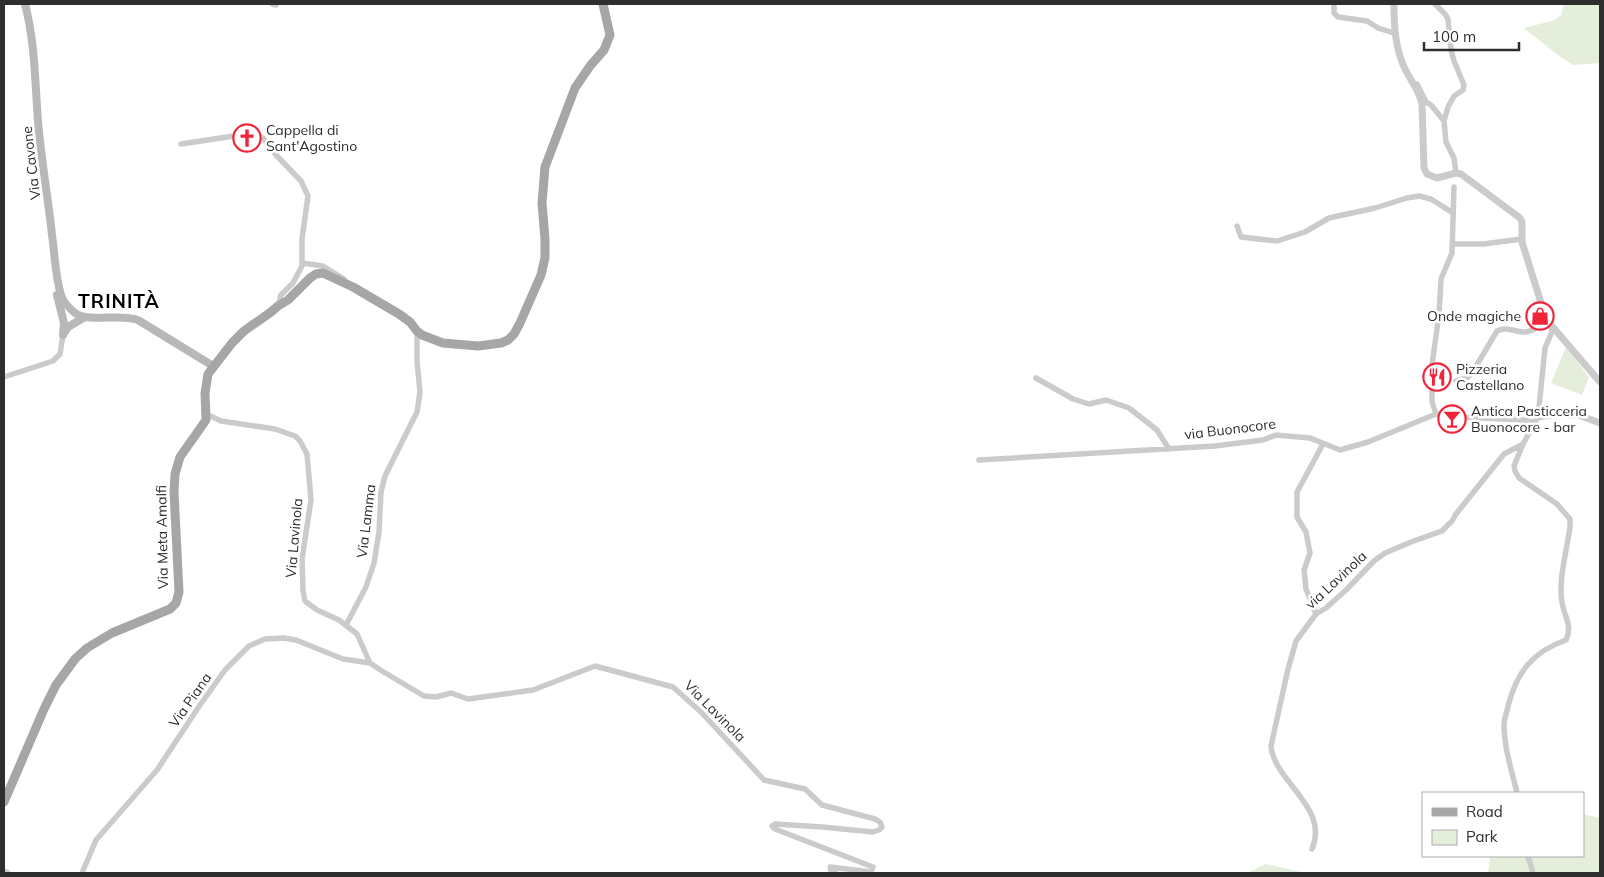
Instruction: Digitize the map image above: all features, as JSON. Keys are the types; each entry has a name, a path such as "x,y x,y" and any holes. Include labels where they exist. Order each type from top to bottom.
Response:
{"main road":[{"name":"Via Cavone","path":"25,4 34,62 42,157 56,269 63,299 76,313"},
{"name":"Via Meta Amalfi","path":"4,802 44,708 56,685 75,659 101,638 166,612 176,603 178,592 175,474 180,457 189,442 203,426 206,414 206,380 213,366 244,330 288,300 310,278 323,273 349,285 399,314 410,322 422,335 443,343 478,346 501,343 508,340 520,323 541,275 545,258 542,215 545,167 575,88 607,44 610,34 604,4"},
{"path":"56,269 54,278 64,323 63,335"},
{"path":"64,323 76,313 84,317 129,317 138,320 213,366"},
{"path":"63,335 68,327 84,317"}],"street":[{"path":"1334,4 1334,13 1338,18 1367,21 1378,28 1394,33"},
{"path":"1394,4 1394,33 1399,54 1405,69 1420,94 1422,104 1424,168 1427,174 1437,178 1456,174 1467,178 1516,214 1522,222 1522,239 1542,306 1551,325 1600,382"},
{"path":"1435,4 1448,20 1454,61 1465,87 1460,94 1454,96 1444,121 1446,142 1454,158 1456,174"},
{"path":"1405,69 1422,92 1426,102 1431,105 1444,121"},
{"path":"181,144 234,136 242,131 263,138 301,181 307,192 308,204 302,239 302,263 297,278 281,295 278,306"},
{"path":"1436,414 1432,402 1432,365 1439,314 1441,279 1452,253 1454,187"},
{"path":"1237,226 1241,237 1277,241 1305,232 1328,218 1419,196 1431,199 1453,213"},
{"path":"1453,244 1482,244 1522,239"},
{"path":"302,263 326,268 344,279 349,285"},
{"path":"1456,382 1472,373 1497,331 1507,328 1527,332 1545,324 1551,325"},
{"path":"1517,792 1506,745 1504,724 1512,692 1516,681 1529,663 1540,652 1566,640 1570,628 1562,603 1561,589 1570,519 1557,504 1519,478 1514,466 1536,419 1545,348 1552,332 1551,325"},
{"name":"Via Lamma","path":"346,625 366,587 374,563 379,532 381,492 385,476 417,412 420,392 417,331"},
{"path":"4,377 25,372 53,361 60,354 63,335"},
{"path":"1036,378 1073,399 1089,404 1106,400 1129,408 1157,430 1169,449"},
{"name":"Via Lavinola","path":"206,414 221,421 275,429 295,436 300,441 307,454 311,500 302,559 305,601 316,610 339,620 357,634 370,664 424,696 436,697 451,693 468,699 533,690 595,666 673,687 701,712 764,780 805,789 822,805 880,822 882,827 873,832 812,826 775,824 772,826 775,829 873,867 871,872 830,867 831,871 836,873"},
{"name":"via Buonocore","path":"979,460 1225,445 1263,440 1276,435 1310,438 1340,450 1368,442 1436,414 1460,417 1536,419"},
{"path":"1536,419 1556,414 1578,415 1600,424"},
{"path":"1316,614 1306,589 1304,570 1310,553 1306,532 1296,517 1297,492 1323,444"},
{"name":"via Lavinola","path":"1312,849 1316,832 1312,816 1271,752 1288,670 1296,642 1316,614 1333,602 1374,561 1385,553 1442,531 1452,521 1504,454 1523,444"},
{"name":"Via Piana","path":"82,873 99,836 157,770 220,677 249,646 265,639 284,638 296,640 343,659 370,664"},
{"path":"1528,857 1534,873"}],"green space":[{"path":"1564,4 1600,4 1600,63 1573,65 1524,28 1555,20 1561,15"},
{"path":"1566,347 1589,377 1582,395 1551,383"},
{"path":"1584,814 1600,818 1600,873 1488,873 1490,857 1584,857"},
{"path":"1266,864 1305,873 1247,873"}],"place":[{"name":"Cappella di Sant'Agostino","path":"247,138"},
{"name":"Onde magiche","path":"1540,316"},
{"name":"Pizzeria Castellano","path":"1437,377"},
{"name":"Antica Pasticceria Buonocore - bar","path":"1452,419"}],"district":[{"name":"TRINITÀ","path":"119,301"}]}
